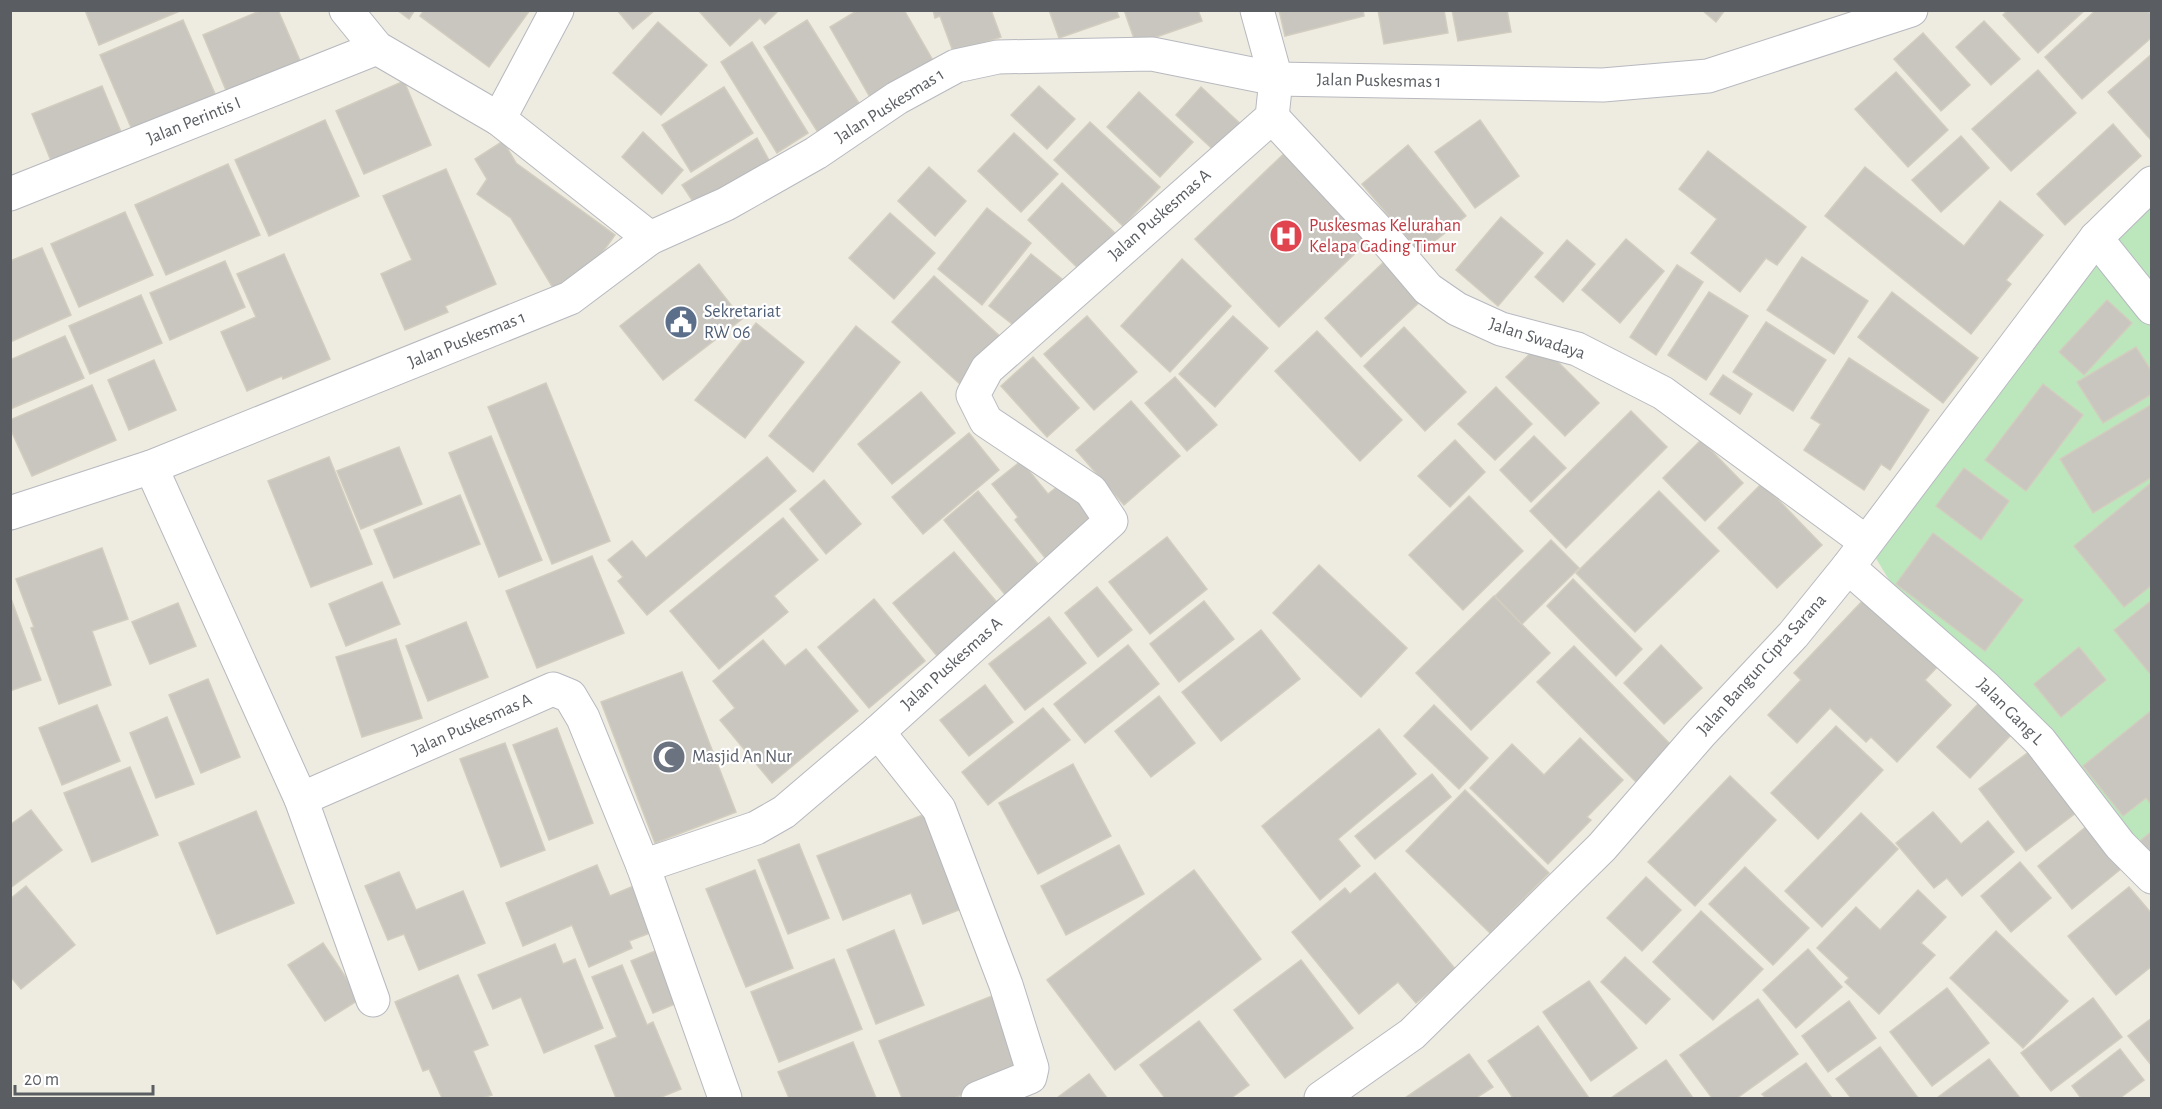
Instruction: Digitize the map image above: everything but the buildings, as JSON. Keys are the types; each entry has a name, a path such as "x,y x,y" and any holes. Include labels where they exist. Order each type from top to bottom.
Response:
{"street":[{"path":"346,10 377,48 499,119 650,238"},
{"path":"499,119 557,10"},
{"path":"1257,10 1276,79 1272,117"},
{"name":"Jalan Puskesmas 1","path":"10,513 151,466 570,298 650,238 726,204 816,153 897,98 956,66 998,57 1152,54 1276,79 1603,86 1708,76 1911,10"},
{"name":"Jalan Perintis I","path":"10,194 377,48"},
{"name":"Jalan Swadaya","path":"1272,117 1382,235 1428,289 1466,313 1501,329 1577,349 1663,393 1857,555"},
{"name":"Jalan Puskesmas A","path":"301,799 553,690 570,696 583,718 644,866 756,828 784,812 878,732 1111,520 1091,491 986,421 973,394 987,369 1272,117"},
{"name":"Jalan Bangun Cipta Sarana","path":"1321,1098 1412,1034 1602,847 1701,734 1793,635 1857,555 2096,238 2151,183"},
{"path":"2096,238 2151,308"},
{"path":"151,466 301,799 373,1000"},
{"name":"Jalan Gang L","path":"1857,555 2040,741 2120,845 2151,877"},
{"path":"878,732 939,808 1006,985 1032,1068 1030,1077 978,1098"},
{"path":"644,866 726,1098"}],"green space":[{"path":"2151,183 2151,867 1894,588 1866,542"}],"place":[{"name":"Puskesmas Kelurahan Kelapa Gading Timur","path":"1286,236"},
{"name":"Sekretariat RW 06","path":"681,322"},
{"name":"Masjid An Nur","path":"669,757"}]}
